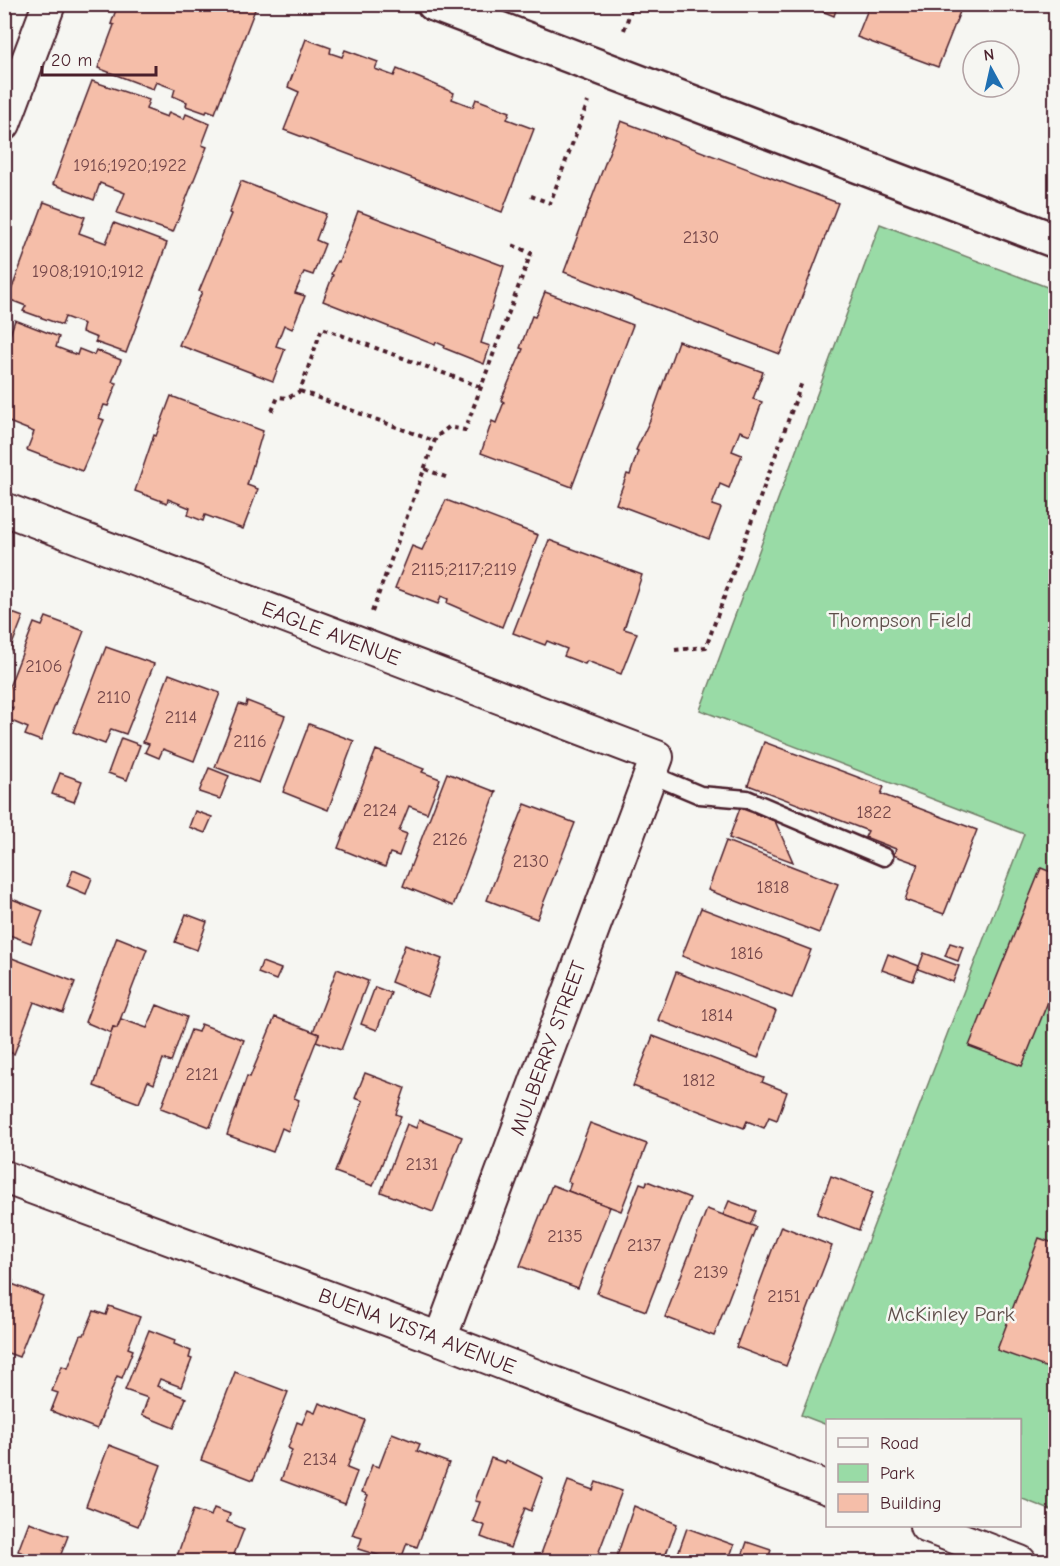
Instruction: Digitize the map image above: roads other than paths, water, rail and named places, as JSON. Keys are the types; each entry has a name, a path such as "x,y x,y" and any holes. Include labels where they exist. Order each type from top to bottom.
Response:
{"street":[{"path":"4,124 49,4"},
{"path":"434,4 1056,240"},
{"name":"EAGLE AVENUE","path":"4,509 360,644 653,766"},
{"name":"MULBERRY STREET","path":"440,1339 653,766"},
{"name":"BUENA VISTA AVENUE","path":"4,1177 440,1339 826,1487"},
{"path":"929,1527 1020,1562"}],"lane":[{"path":"653,766 700,795 747,799 884,857"}],"park label":[{"name":"Thompson Field","path":"900,620"},
{"name":"McKinley Park","path":"951,1314"}]}
